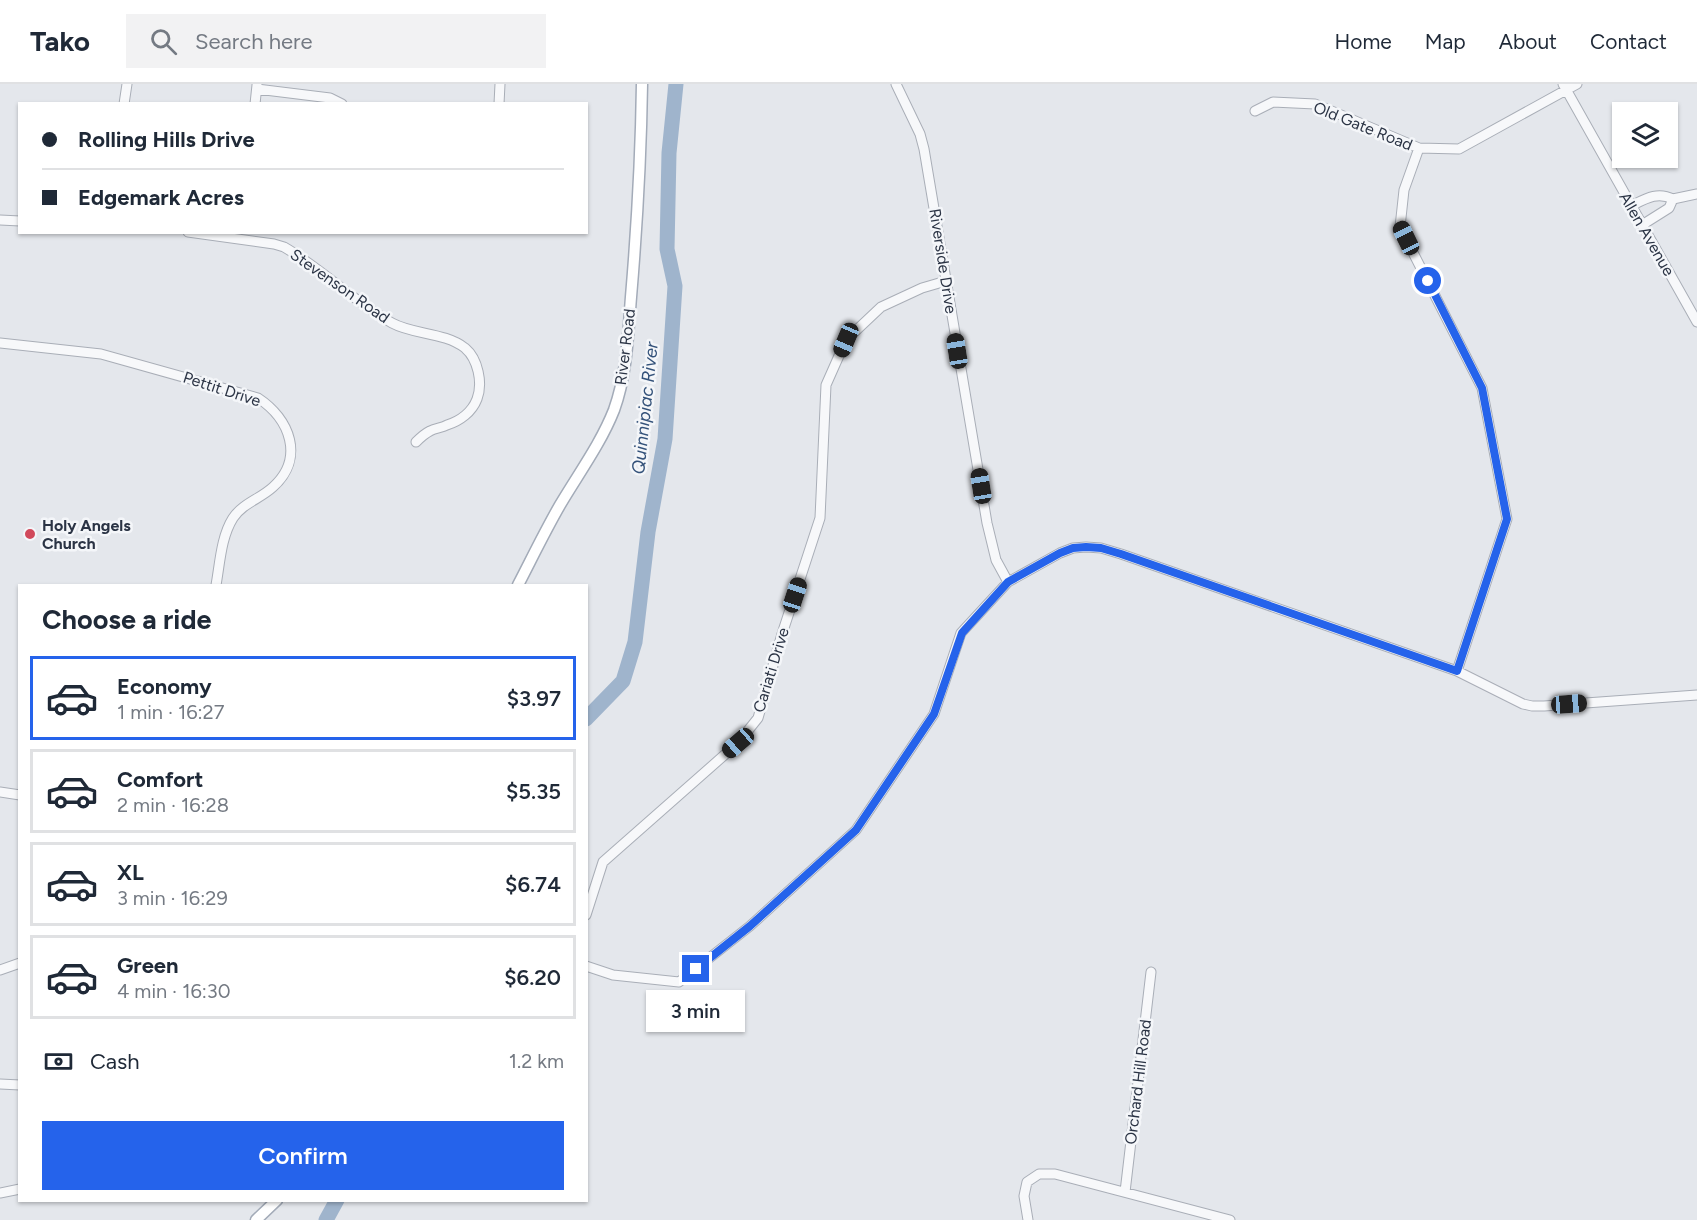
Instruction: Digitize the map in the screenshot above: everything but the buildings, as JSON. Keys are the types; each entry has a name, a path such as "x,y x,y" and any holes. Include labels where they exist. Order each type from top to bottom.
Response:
{"main road":[{"name":"River Road","path":"518,584 544,533 599,440 615,408 620,390 627,349 634,262 642,84"},
{"path":"256,1220 275,1202"}],"street":[{"path":"124,102 127,84"},
{"path":"499,102 500,84"},
{"name":"Riverside Drive","path":"896,84 920,134 924,149 990,540 996,560 1008,582"},
{"name":"Old Gate Road","path":"1256,111 1273,102 1315,104 1419,148 1459,149 1564,87 1577,84"},
{"path":"255,102 257,87 330,98 338,102"},
{"name":"Allen Avenue","path":"1564,87 1697,322"},
{"path":"1419,148 1404,190 1400,227 1482,388 1507,519 1457,671"},
{"path":"1631,206 1656,195 1666,196 1672,200 1697,194"},
{"path":"1642,225 1669,208 1672,200"},
{"path":"0,220 18,221"},
{"name":"Stevenson Road","path":"212,234 236,236 284,247 370,310 396,325 452,340 466,349 474,360 478,373 477,399 461,419 431,430 416,442"},
{"name":"Cariati Drive","path":"588,909 603,862 738,743 758,718 819,518 826,385 846,340 881,307 922,288 946,281"},
{"name":"Pettit Drive","path":"0,343 87,352 116,358 244,393 268,404 278,414 290,438 288,465 282,477 273,487 243,507 234,516 224,543 216,584"},
{"path":"588,967 613,975 679,982 750,926 856,830 934,714 962,633 1008,582 1067,550 1086,547 1101,548 1457,671 1523,704 1532,706 1697,695"},
{"path":"0,792 18,795"},
{"path":"0,970 18,964"},
{"name":"Orchard Hill Road","path":"1125,1192 1151,972"},
{"path":"0,1084 18,1085"},
{"path":"1028,1220 1024,1196 1027,1182 1039,1174 1055,1174 1230,1220"},
{"path":"0,1193 18,1189"}],"waterway":[{"name":"Quinnipiac River","path":"588,717 623,681 635,642 648,532 665,439 675,286 667,249 669,153 676,84"},
{"name":"Quinnipiac River","path":"326,1220 336,1202"}],"place":[{"name":"Holy Angels Church","path":"30,534"}],"route":[{"path":"696,969 750,926 856,830 934,714 962,633 1008,582 1060,553 1073,548 1101,548 1457,671 1507,519 1482,388 1428,281"}]}
